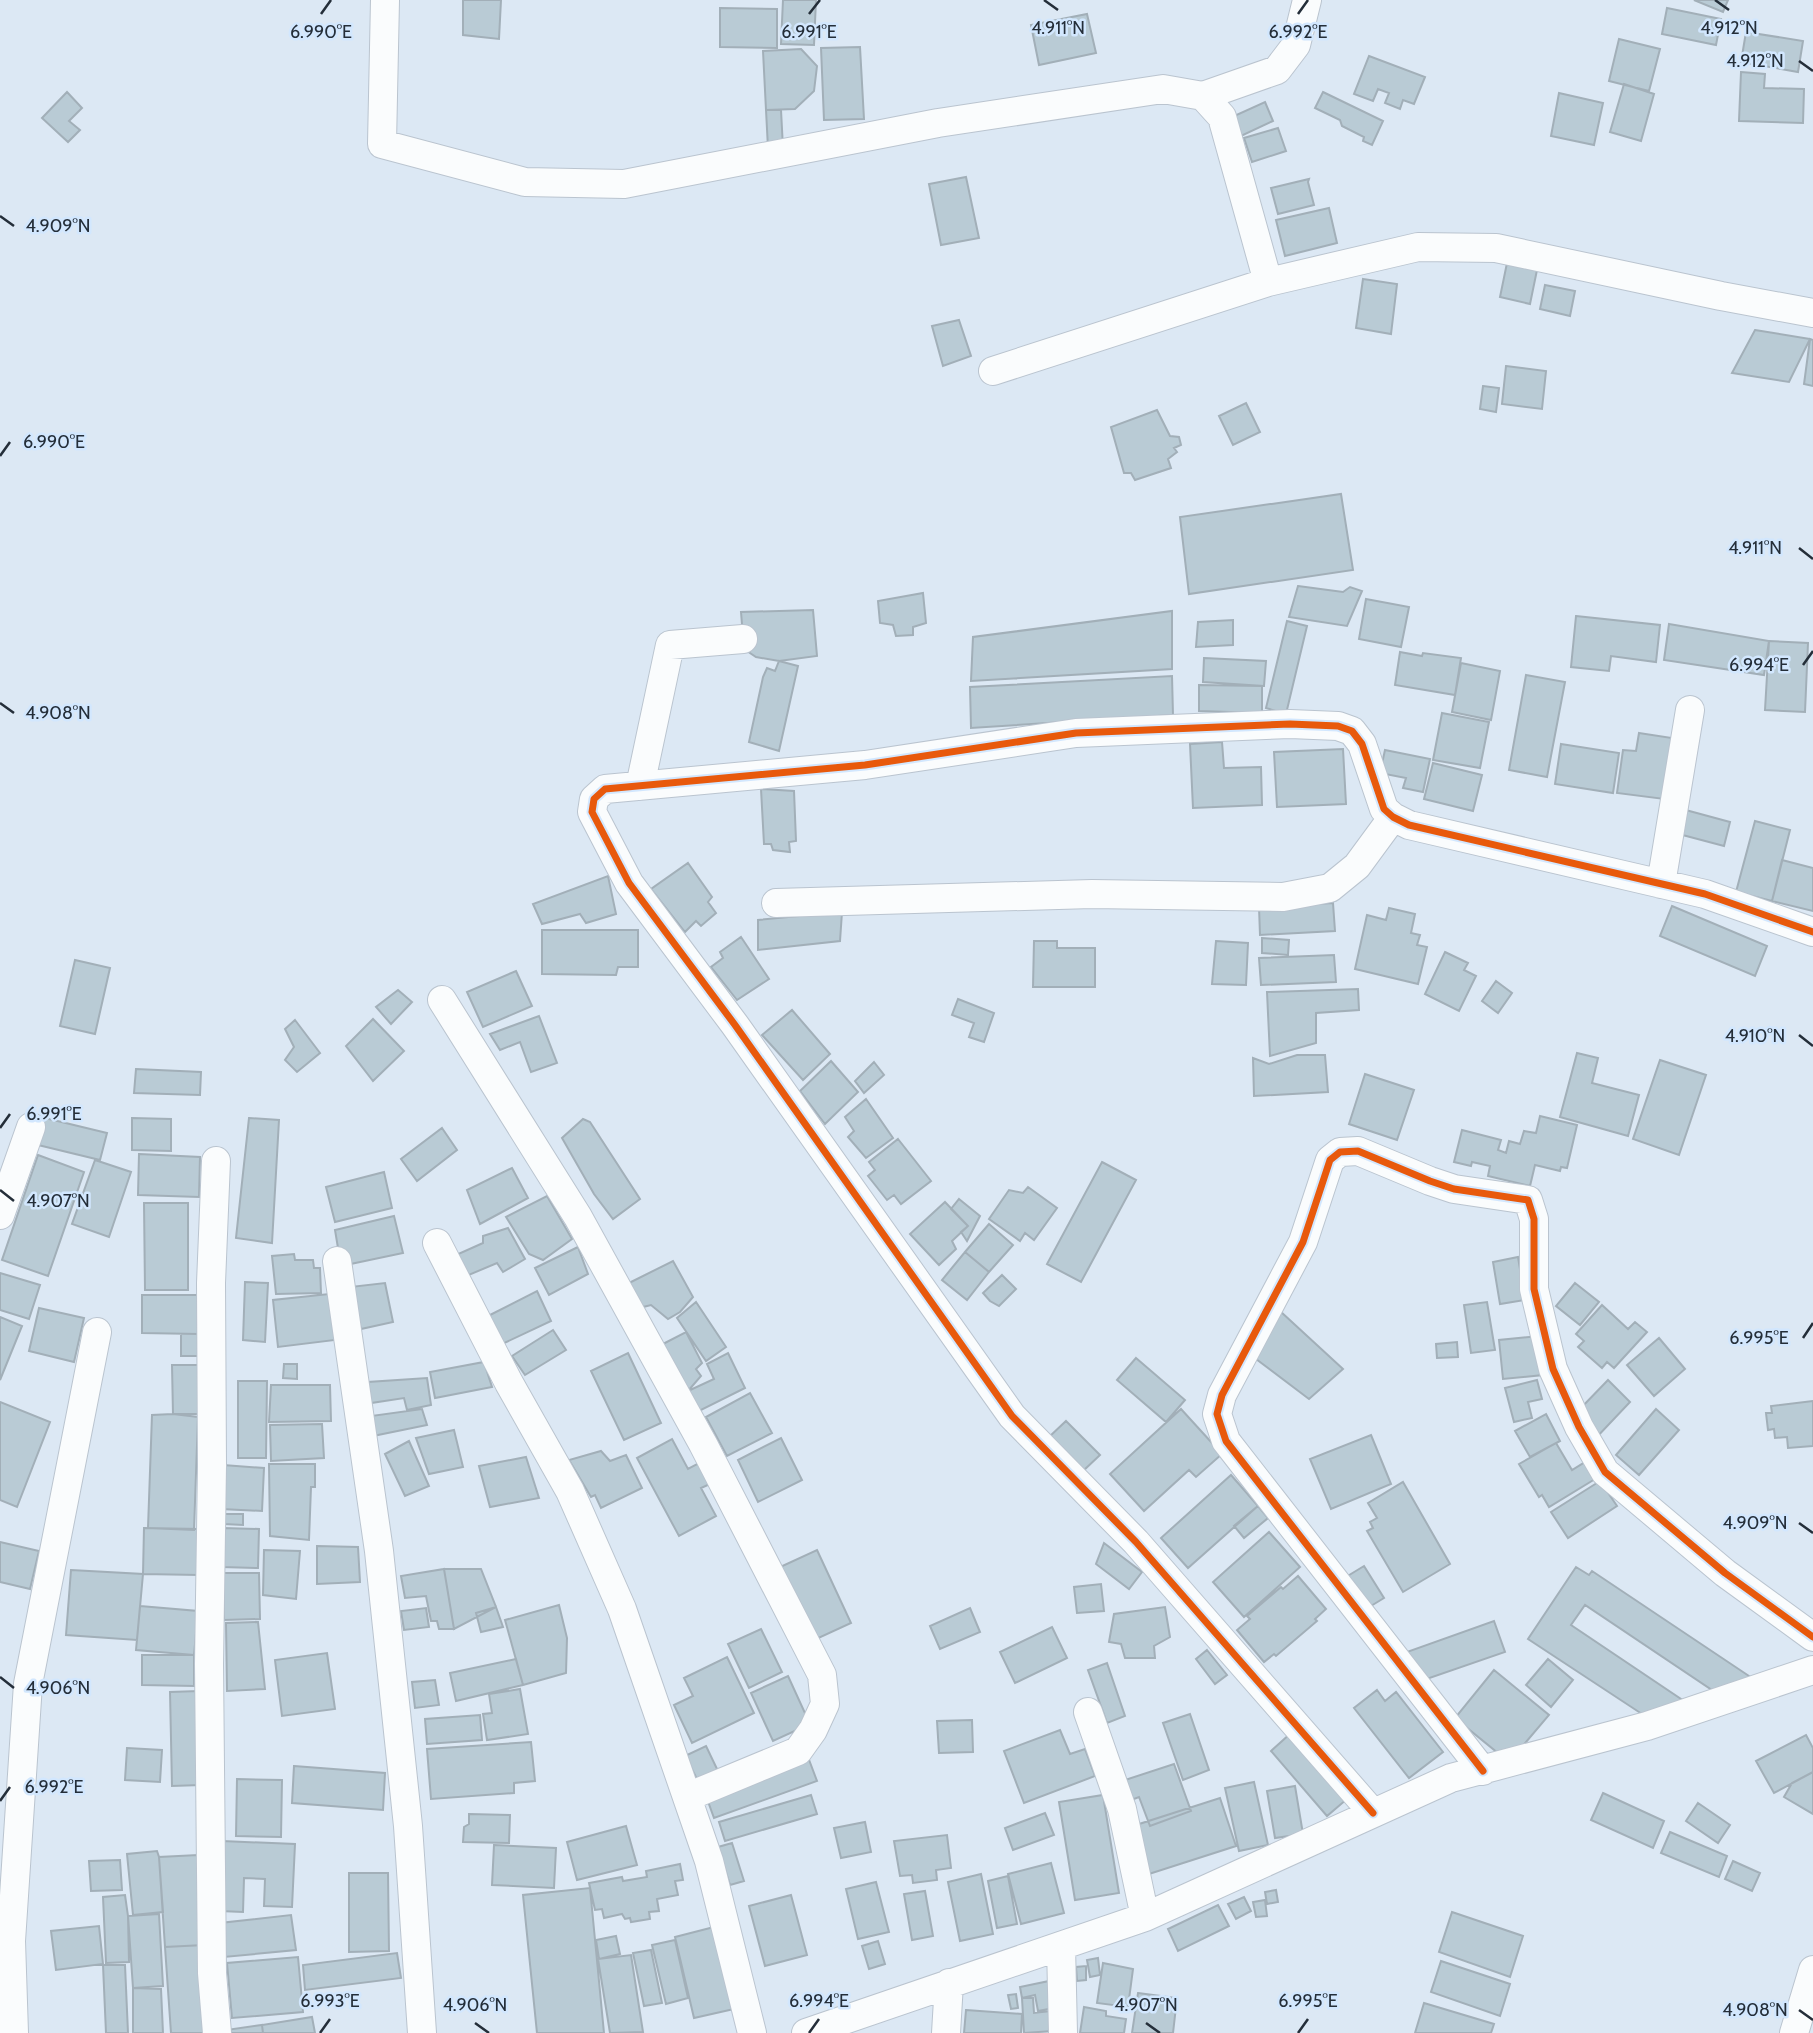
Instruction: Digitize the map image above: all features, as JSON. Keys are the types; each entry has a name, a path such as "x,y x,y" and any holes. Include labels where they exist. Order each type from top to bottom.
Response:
{"street":[{"path":"385,0 382,144 525,182 624,184 938,123 1164,89 1203,96 1277,70 1296,46 1307,0"},
{"path":"1203,96 1222,117 1268,282"},
{"path":"993,371 1268,282 1418,247 1496,248 1813,313"},
{"path":"640,786 670,645 743,639"},
{"path":"1661,884 1690,710"},
{"path":"1373,1813 1136,1542 1012,1416 743,1036 629,883 592,812 594,799 606,789 865,765 1076,733 1290,724 1338,726 1352,731 1362,744 1384,809 1409,825 1704,894 1813,932"},
{"path":"776,903 1092,894 1283,897 1330,888 1357,866 1393,817"},
{"path":"442,1000 578,1217 703,1444 822,1675 825,1704 813,1730 798,1751 687,1797"},
{"path":"0,1215 30,1127"},
{"path":"1483,1771 1226,1441 1217,1414 1222,1395 1303,1242 1330,1160 1340,1152 1358,1151 1454,1189 1528,1200 1534,1219 1534,1289 1553,1369 1579,1427 1605,1472 1725,1573 1813,1637"},
{"path":"216,1161 211,1283 209,1678 212,1973 217,2033"},
{"path":"437,1243 509,1383 570,1491 622,1609 709,1861 752,2033"},
{"path":"337,1261 379,1551 408,1826 422,2033"},
{"path":"14,2033 11,1941 28,1684 97,1332"},
{"path":"806,2033 1145,1917 1451,1779 1647,1726 1813,1670"},
{"path":"1087,1712 1122,1809 1145,1917"},
{"path":"1061,1945 1063,2033"},
{"path":"1794,2033 1813,1970"},
{"path":"946,2033 949,1983"}],"building":[{"path":"463,0 501,0 499,39 463,35"},
{"path":"783,0 816,0 814,45 781,44"},
{"path":"1694,0 1728,0 1723,12"},
{"path":"720,8 777,9 777,48 720,47"},
{"path":"1667,8 1721,19 1716,45 1662,34"},
{"path":"1087,14 1096,53 1039,65 1031,25"},
{"path":"1746,32 1803,41 1798,72 1741,62"},
{"path":"1619,39 1660,49 1649,91 1609,81"},
{"path":"860,47 864,119 824,120 821,48"},
{"path":"801,49 817,66 814,91 795,109 766,110 763,51"},
{"path":"1369,56 1425,77 1414,104 1403,100 1400,109 1385,103 1389,93 1378,89 1373,101 1354,94"},
{"path":"1741,72 1765,74 1764,88 1804,89 1803,123 1739,121"},
{"path":"1624,84 1654,94 1641,141 1610,132"},
{"path":"67,92 82,108 69,121 80,130 68,142 42,118"},
{"path":"1323,92 1383,121 1372,145 1363,141 1364,137 1342,126 1340,120 1315,108"},
{"path":"1559,93 1603,103 1594,145 1551,136"},
{"path":"1265,102 1273,121 1241,136 1232,117"},
{"path":"766,110 781,110 783,148 768,148"},
{"path":"1278,128 1286,151 1252,162 1244,138"},
{"path":"966,177 979,238 941,245 929,184"},
{"path":"1309,179 1314,205 1278,214 1271,188"},
{"path":"1329,208 1337,243 1285,256 1276,220"},
{"path":"1507,263 1537,270 1530,304 1500,297"},
{"path":"1363,279 1397,284 1391,334 1356,328"},
{"path":"1545,285 1575,291 1570,316 1540,309"},
{"path":"959,320 971,356 943,366 932,326"},
{"path":"1755,330 1810,339 1789,382 1732,373"},
{"path":"1810,339 1813,340 1813,386 1804,384"},
{"path":"1506,366 1546,371 1542,409 1502,404"},
{"path":"1483,386 1499,388 1496,412 1480,409"},
{"path":"1246,403 1260,432 1233,445 1219,416"},
{"path":"1157,410 1170,436 1179,437 1181,445 1174,448 1177,452 1168,459 1171,468 1135,480 1131,473 1124,473 1111,427"},
{"path":"1341,494 1353,570 1189,594 1180,517"},
{"path":"1298,586 1343,592 1350,587 1362,591 1347,626 1289,617"},
{"path":"923,593 926,623 913,627 913,635 896,636 893,625 880,623 878,601"},
{"path":"1366,599 1409,607 1401,647 1359,639"},
{"path":"813,610 817,656 779,661 756,657 744,649 741,612"},
{"path":"1172,611 1172,669 971,681 973,637"},
{"path":"1576,616 1660,625 1656,662 1611,656 1609,671 1571,667"},
{"path":"1233,620 1233,645 1196,647 1198,622"},
{"path":"1287,621 1307,626 1286,714 1266,708"},
{"path":"1669,624 1769,641 1764,675 1664,660"},
{"path":"1769,641 1808,643 1805,712 1765,710"},
{"path":"1400,652 1461,658 1455,695 1395,685"},
{"path":"1204,658 1266,661 1264,686 1203,682"},
{"path":"779,661 798,666 779,751 749,742 763,677 767,668 775,671"},
{"path":"1461,663 1500,671 1491,720 1452,712"},
{"path":"1526,675 1565,682 1547,777 1509,770"},
{"path":"1172,676 1173,715 971,728 970,687"},
{"path":"1199,685 1262,686 1262,713 1199,711"},
{"path":"1442,713 1489,722 1480,768 1433,760"},
{"path":"1639,733 1672,738 1664,799 1617,793 1623,750 1636,751"},
{"path":"1222,742 1224,768 1261,767 1262,805 1193,808 1190,744"},
{"path":"1561,744 1619,753 1613,793 1555,784"},
{"path":"1343,749 1346,804 1277,807 1274,752"},
{"path":"1385,750 1430,759 1423,792 1403,788 1406,778 1380,773"},
{"path":"1433,763 1482,775 1473,811 1424,799"},
{"path":"761,789 794,791 796,841 789,842 790,852 773,850 771,844 764,844"},
{"path":"1682,809 1730,822 1724,846 1675,833"},
{"path":"1755,821 1790,830 1772,901 1736,892"},
{"path":"1782,860 1813,868 1813,911 1772,901"},
{"path":"688,863 712,897 708,902 716,913 701,926 696,921 685,932 651,889"},
{"path":"608,876 616,914 586,923 580,914 542,924 533,904"},
{"path":"1333,903 1335,931 1260,935 1259,907"},
{"path":"1672,906 1767,946 1755,976 1660,936"},
{"path":"1389,908 1415,914 1411,933 1420,935 1417,945 1427,947 1418,984 1355,969 1367,915 1386,920"},
{"path":"842,912 840,941 758,950 758,920"},
{"path":"542,930 638,930 638,967 618,967 616,975 542,974"},
{"path":"741,937 769,979 737,1000 711,967 723,958 720,952"},
{"path":"1262,938 1289,940 1288,955 1262,953"},
{"path":"1034,941 1057,941 1057,948 1095,948 1095,987 1033,987"},
{"path":"1216,941 1248,943 1246,985 1212,984"},
{"path":"1445,952 1468,963 1464,970 1476,976 1459,1011 1425,994"},
{"path":"1334,955 1336,982 1261,985 1259,958"},
{"path":"75,960 110,968 95,1034 60,1026"},
{"path":"516,971 532,1006 483,1027 467,992"},
{"path":"1496,981 1512,993 1498,1013 1482,1001"},
{"path":"1358,989 1359,1010 1316,1013 1316,1043 1270,1056 1267,992"},
{"path":"398,990 412,1002 391,1024 376,1007"},
{"path":"958,999 994,1013 984,1042 969,1037 974,1023 952,1015"},
{"path":"792,1010 830,1054 803,1080 762,1035"},
{"path":"539,1016 557,1063 531,1072 520,1042 500,1050 490,1034"},
{"path":"373,1019 404,1051 373,1081 346,1046"},
{"path":"295,1020 320,1053 297,1072 285,1060 294,1047 285,1029"},
{"path":"1577,1053 1598,1058 1592,1083 1639,1095 1628,1136 1560,1117"},
{"path":"1297,1055 1325,1055 1328,1092 1254,1096 1253,1058 1269,1064"},
{"path":"1660,1060 1706,1075 1679,1155 1633,1139"},
{"path":"831,1061 858,1092 825,1124 800,1091"},
{"path":"874,1062 884,1075 864,1093 855,1081"},
{"path":"136,1069 201,1072 200,1095 134,1093"},
{"path":"1365,1074 1414,1090 1397,1140 1349,1124"},
{"path":"866,1099 893,1138 866,1158 848,1137 854,1131 845,1117"},
{"path":"1540,1116 1577,1125 1567,1168 1561,1167 1560,1171 1535,1165 1530,1186 1488,1176 1490,1166 1454,1162 1462,1130 1501,1140 1498,1150 1506,1153 1509,1141 1520,1144 1524,1131 1536,1133"},
{"path":"45,1118 107,1133 100,1160 38,1145"},
{"path":"132,1118 171,1119 171,1151 132,1150"},
{"path":"249,1118 279,1120 272,1243 236,1238"},
{"path":"583,1119 590,1122 640,1199 613,1219 594,1194 562,1138"},
{"path":"442,1128 457,1150 417,1181 401,1159"},
{"path":"898,1139 931,1181 901,1204 894,1195 887,1200 868,1176 875,1170 869,1162"},
{"path":"139,1154 200,1157 199,1197 138,1195"},
{"path":"38,1155 84,1172 48,1276 2,1260"},
{"path":"95,1160 131,1172 109,1237 72,1224"},
{"path":"1102,1162 1136,1180 1081,1282 1047,1264"},
{"path":"512,1168 528,1198 480,1224 467,1190"},
{"path":"384,1172 392,1208 335,1222 326,1187"},
{"path":"1028,1187 1057,1208 1034,1240 1025,1233 1020,1241 989,1219 1009,1190 1023,1193"},
{"path":"547,1196 572,1239 543,1260 529,1254 506,1217"},
{"path":"959,1199 980,1216 967,1241 961,1232 968,1226 951,1209"},
{"path":"945,1202 968,1226 952,1241 956,1249 939,1265 910,1234"},
{"path":"144,1203 188,1203 188,1290 145,1290"},
{"path":"394,1216 403,1253 341,1266 335,1230"},
{"path":"989,1224 1013,1245 989,1272 965,1252"},
{"path":"508,1228 525,1259 503,1272 497,1263 464,1277 456,1255 483,1243 483,1236"},
{"path":"578,1247 588,1274 549,1295 535,1268"},
{"path":"965,1252 989,1272 967,1300 942,1280"},
{"path":"294,1254 295,1260 313,1260 314,1268 320,1268 321,1293 276,1294 272,1256"},
{"path":"1518,1257 1525,1300 1500,1304 1493,1262"},
{"path":"673,1261 693,1297 680,1312 668,1319 651,1305 643,1307 629,1283"},
{"path":"0,1273 40,1285 29,1319 0,1310"},
{"path":"1002,1275 1016,1289 999,1306 983,1293"},
{"path":"245,1282 268,1283 265,1342 243,1340"},
{"path":"385,1283 393,1322 361,1329 350,1287"},
{"path":"1575,1283 1599,1302 1580,1325 1556,1306"},
{"path":"537,1291 551,1321 500,1345 486,1317"},
{"path":"329,1294 335,1340 278,1347 273,1300"},
{"path":"142,1295 199,1295 199,1334 142,1333"},
{"path":"696,1302 726,1347 706,1361 677,1318"},
{"path":"1487,1302 1495,1350 1471,1353 1464,1305"},
{"path":"1602,1305 1628,1329 1635,1322 1647,1332 1614,1368 1607,1362 1602,1368 1578,1347 1584,1341 1576,1334"},
{"path":"39,1308 84,1318 74,1362 29,1351"},
{"path":"1280,1311 1343,1369 1309,1399 1256,1359"},
{"path":"0,1317 22,1326 0,1380"},
{"path":"553,1330 566,1350 525,1375 512,1356"},
{"path":"686,1332 702,1363 696,1369 701,1376 688,1391 661,1345"},
{"path":"181,1334 199,1334 200,1356 181,1356"},
{"path":"1539,1336 1543,1375 1503,1379 1499,1340"},
{"path":"1659,1338 1685,1369 1654,1396 1627,1365"},
{"path":"1457,1342 1458,1357 1437,1358 1436,1344"},
{"path":"628,1353 661,1423 624,1440 591,1371"},
{"path":"728,1353 745,1388 699,1411 688,1391 714,1379 707,1364"},
{"path":"1136,1358 1185,1400 1166,1422 1117,1380"},
{"path":"484,1362 492,1387 435,1398 430,1372"},
{"path":"284,1364 297,1364 297,1379 283,1378"},
{"path":"172,1365 203,1365 204,1414 173,1414"},
{"path":"427,1378 431,1405 407,1410 404,1398 371,1403 368,1382"},
{"path":"1537,1380 1542,1399 1528,1402 1532,1418 1514,1422 1505,1388"},
{"path":"1608,1380 1630,1402 1594,1440 1579,1410"},
{"path":"238,1381 267,1381 266,1458 238,1458"},
{"path":"271,1385 330,1385 331,1421 269,1422"},
{"path":"750,1393 772,1433 727,1456 706,1417"},
{"path":"1813,1401 1813,1446 1788,1448 1787,1437 1775,1438 1774,1429 1768,1430 1766,1413 1772,1413 1771,1406"},
{"path":"0,1402 50,1422 17,1507 0,1500"},
{"path":"422,1409 427,1425 373,1436 371,1416"},
{"path":"1181,1409 1222,1454 1196,1477 1189,1470 1144,1511 1110,1474"},
{"path":"1656,1409 1679,1430 1639,1475 1616,1455"},
{"path":"1546,1414 1560,1441 1530,1457 1515,1431"},
{"path":"152,1415 198,1417 194,1530 148,1528"},
{"path":"1066,1421 1100,1455 1083,1471 1049,1437"},
{"path":"322,1424 324,1458 271,1461 270,1425"},
{"path":"454,1430 463,1467 429,1474 416,1438"},
{"path":"1371,1435 1391,1484 1331,1509 1310,1459"},
{"path":"781,1438 802,1480 758,1502 738,1460"},
{"path":"672,1439 688,1469 699,1463 710,1484 701,1488 716,1516 679,1536 637,1458"},
{"path":"409,1441 429,1486 405,1496 385,1454"},
{"path":"1556,1443 1572,1470 1590,1459 1600,1476 1549,1507 1542,1495 1539,1497 1519,1464"},
{"path":"601,1451 610,1461 626,1455 642,1488 601,1508 595,1495 591,1497 569,1460"},
{"path":"526,1457 539,1498 490,1507 479,1466"},
{"path":"269,1464 315,1464 315,1487 311,1487 309,1540 270,1536"},
{"path":"223,1465 264,1468 262,1511 221,1509"},
{"path":"1231,1475 1258,1506 1188,1568 1161,1538"},
{"path":"1600,1481 1617,1506 1568,1538 1551,1512"},
{"path":"1403,1482 1450,1564 1403,1592 1367,1531 1373,1528 1370,1522 1377,1518 1368,1503"},
{"path":"1258,1506 1268,1518 1244,1538 1234,1526"},
{"path":"224,1514 243,1514 243,1525 224,1524"},
{"path":"144,1528 200,1529 199,1575 143,1574"},
{"path":"223,1528 259,1529 258,1568 222,1567"},
{"path":"1269,1532 1300,1567 1244,1617 1213,1582"},
{"path":"0,1542 39,1551 30,1589 0,1582"},
{"path":"1104,1543 1142,1572 1129,1589 1096,1564"},
{"path":"317,1546 358,1547 360,1582 317,1584"},
{"path":"264,1550 300,1551 296,1599 263,1595"},
{"path":"817,1550 851,1623 812,1641 778,1568"},
{"path":"1364,1566 1384,1598 1366,1609 1346,1577"},
{"path":"1576,1567 1589,1575 1592,1571 1752,1678 1718,1694 1585,1605 1571,1625 1684,1701 1645,1716 1528,1639"},
{"path":"444,1569 454,1629 439,1629 437,1621 431,1621 426,1596 405,1598 401,1576"},
{"path":"444,1569 481,1569 496,1607 454,1629"},
{"path":"71,1570 143,1574 137,1640 66,1635"},
{"path":"223,1573 259,1573 260,1619 224,1620"},
{"path":"1298,1576 1326,1609 1315,1619 1317,1621 1276,1656 1274,1654 1264,1662 1237,1630 1250,1619 1247,1616"},
{"path":"1101,1584 1104,1611 1077,1613 1074,1587"},
{"path":"559,1605 567,1638 566,1673 523,1685 505,1620"},
{"path":"140,1606 198,1611 194,1655 136,1650"},
{"path":"496,1607 503,1627 481,1632 476,1613"},
{"path":"1165,1607 1170,1637 1154,1646 1155,1658 1125,1658 1121,1644 1109,1642 1114,1614"},
{"path":"426,1608 429,1627 404,1630 401,1611"},
{"path":"970,1608 980,1632 940,1649 930,1626"},
{"path":"1494,1621 1505,1652 1415,1683 1404,1653"},
{"path":"258,1622 265,1689 227,1691 226,1623"},
{"path":"1052,1627 1067,1658 1015,1683 1000,1652"},
{"path":"761,1629 782,1672 749,1688 728,1644"},
{"path":"1207,1650 1227,1675 1215,1684 1196,1659"},
{"path":"327,1653 335,1709 282,1716 275,1660"},
{"path":"142,1655 194,1655 194,1686 142,1685"},
{"path":"727,1657 754,1713 692,1743 674,1705 693,1696 684,1678"},
{"path":"516,1659 523,1685 456,1701 450,1673"},
{"path":"1548,1659 1573,1680 1551,1707 1526,1685"},
{"path":"1107,1663 1125,1716 1107,1723 1088,1670"},
{"path":"1494,1670 1549,1715 1509,1762 1455,1718"},
{"path":"788,1676 810,1724 773,1741 751,1693"},
{"path":"435,1680 439,1705 415,1708 412,1682"},
{"path":"520,1689 528,1734 487,1740 483,1714 492,1713 489,1694"},
{"path":"1377,1690 1385,1701 1396,1692 1443,1752 1409,1778 1354,1708"},
{"path":"199,1691 201,1785 172,1786 170,1692"},
{"path":"1190,1714 1209,1770 1183,1780 1163,1723"},
{"path":"480,1715 482,1740 427,1744 425,1719"},
{"path":"972,1720 973,1752 939,1753 937,1721"},
{"path":"1060,1730 1070,1754 1085,1749 1095,1776 1024,1803 1004,1751"},
{"path":"1291,1733 1347,1799 1327,1816 1271,1751"},
{"path":"1806,1735 1813,1748 1813,1772 1774,1793 1756,1761"},
{"path":"531,1742 535,1781 514,1783 514,1793 431,1799 427,1749"},
{"path":"706,1746 718,1771 698,1781 685,1756"},
{"path":"127,1748 162,1750 160,1782 125,1780"},
{"path":"808,1757 817,1781 714,1818 705,1793"},
{"path":"1174,1764 1191,1811 1150,1826 1139,1797 1126,1802 1119,1782"},
{"path":"294,1766 385,1773 383,1810 292,1803"},
{"path":"1813,1772 1813,1814 1784,1797 1792,1783"},
{"path":"237,1779 282,1780 281,1837 236,1836"},
{"path":"1254,1782 1268,1845 1239,1851 1225,1788"},
{"path":"1295,1786 1303,1834 1275,1838 1267,1791"},
{"path":"1603,1793 1664,1821 1653,1848 1591,1820"},
{"path":"811,1795 817,1814 725,1841 719,1822"},
{"path":"1103,1795 1119,1893 1075,1900 1059,1802"},
{"path":"1220,1798 1236,1846 1149,1874 1133,1826"},
{"path":"1698,1803 1730,1825 1718,1843 1686,1821"},
{"path":"1045,1813 1054,1835 1013,1850 1005,1828"},
{"path":"469,1814 510,1815 509,1843 463,1842 464,1827 469,1824"},
{"path":"865,1822 871,1852 841,1858 834,1828"},
{"path":"626,1826 637,1865 577,1880 567,1842"},
{"path":"1670,1832 1727,1856 1719,1877 1661,1853"},
{"path":"947,1835 951,1868 936,1870 937,1880 913,1883 912,1875 900,1876 894,1841"},
{"path":"222,1841 295,1844 292,1907 264,1906 265,1879 244,1878 243,1912 220,1911"},
{"path":"732,1843 744,1881 730,1885 718,1847"},
{"path":"494,1845 556,1848 554,1888 492,1885"},
{"path":"157,1851 163,1912 133,1915 127,1854"},
{"path":"198,1855 204,1945 165,1947 159,1857"},
{"path":"120,1860 122,1890 91,1891 89,1861"},
{"path":"1733,1861 1760,1873 1752,1891 1725,1879"},
{"path":"1051,1863 1064,1913 1021,1924 1008,1874"},
{"path":"680,1864 683,1880 675,1881 678,1895 657,1899 659,1911 649,1912 650,1919 631,1922 630,1918 625,1919 622,1914 604,1918 602,1909 595,1910 589,1883 622,1877 623,1881 647,1877 646,1871"},
{"path":"349,1873 388,1873 389,1951 349,1952"},
{"path":"981,1874 993,1934 960,1941 948,1882"},
{"path":"1008,1876 1017,1924 997,1928 988,1881"},
{"path":"876,1882 889,1932 858,1939 846,1889"},
{"path":"590,1888 604,2033 537,2033 523,1895"},
{"path":"1276,1890 1278,1902 1267,1904 1265,1892"},
{"path":"925,1891 933,1936 912,1940 904,1894"},
{"path":"125,1895 129,1962 106,1963 103,1897"},
{"path":"791,1895 807,1955 765,1966 749,1906"},
{"path":"1244,1897 1251,1911 1236,1919 1228,1904"},
{"path":"1265,1900 1267,1916 1256,1917 1253,1902"},
{"path":"1218,1905 1229,1926 1178,1951 1168,1929"},
{"path":"1452,1912 1523,1936 1510,1977 1439,1952"},
{"path":"159,1914 163,1986 133,1988 128,1916"},
{"path":"291,1915 296,1950 224,1957 220,1923"},
{"path":"99,1926 103,1964 56,1970 51,1931"},
{"path":"714,1927 734,2009 694,2018 675,1937"},
{"path":"616,1936 620,1954 599,1959 596,1940"},
{"path":"675,1940 688,1998 666,2004 652,1945"},
{"path":"878,1941 885,1964 869,1969 862,1946"},
{"path":"204,1945 209,2033 171,2033 165,1947"},
{"path":"651,1950 662,2003 644,2006 633,1953"},
{"path":"397,1953 401,1978 305,1990 303,1965"},
{"path":"631,1955 643,2032 610,2033 598,1959"},
{"path":"298,1957 303,2012 232,2018 227,1963"},
{"path":"1098,1958 1100,1975 1090,1977 1087,1960"},
{"path":"1441,1961 1510,1984 1500,2016 1431,1992"},
{"path":"1103,1963 1133,1969 1128,2007 1097,2003"},
{"path":"103,1965 125,1965 128,2033 106,2033"},
{"path":"1086,1966 1086,1980 1077,1981 1076,1967"},
{"path":"1049,1981 1054,2008 1038,2011 1035,1995 1022,1998 1020,1987"},
{"path":"133,1988 161,1989 163,2033 133,2033"},
{"path":"1138,1993 1177,1998 1173,2033 1132,2033"},
{"path":"1016,1994 1018,2008 1011,2009 1008,1995"},
{"path":"1022,1998 1033,1998 1034,2013 1051,2011 1053,2031 1024,2033"},
{"path":"1424,2003 1494,2024 1491,2033 1415,2033"},
{"path":"1084,2007 1106,2011 1106,2016 1126,2019 1124,2033 1080,2033"},
{"path":"966,2010 1022,2014 1021,2033 964,2033"},
{"path":"312,2017 315,2033 263,2033 262,2025"},
{"path":"262,2025 263,2033 226,2033 226,2030"}],"cycle path":[{"path":"1373,1813 1136,1542 1012,1416 735,1025 629,883 592,812 594,799 605,789 865,765 1076,733 1290,724 1338,726 1352,731 1362,744 1384,809 1409,825 1705,894 1813,932"},
{"path":"1483,1771 1226,1441 1217,1414 1222,1395 1303,1242 1330,1160 1340,1152 1358,1151 1454,1189 1528,1200 1534,1219 1534,1289 1553,1369 1579,1427 1605,1472 1725,1573 1813,1637"}]}
